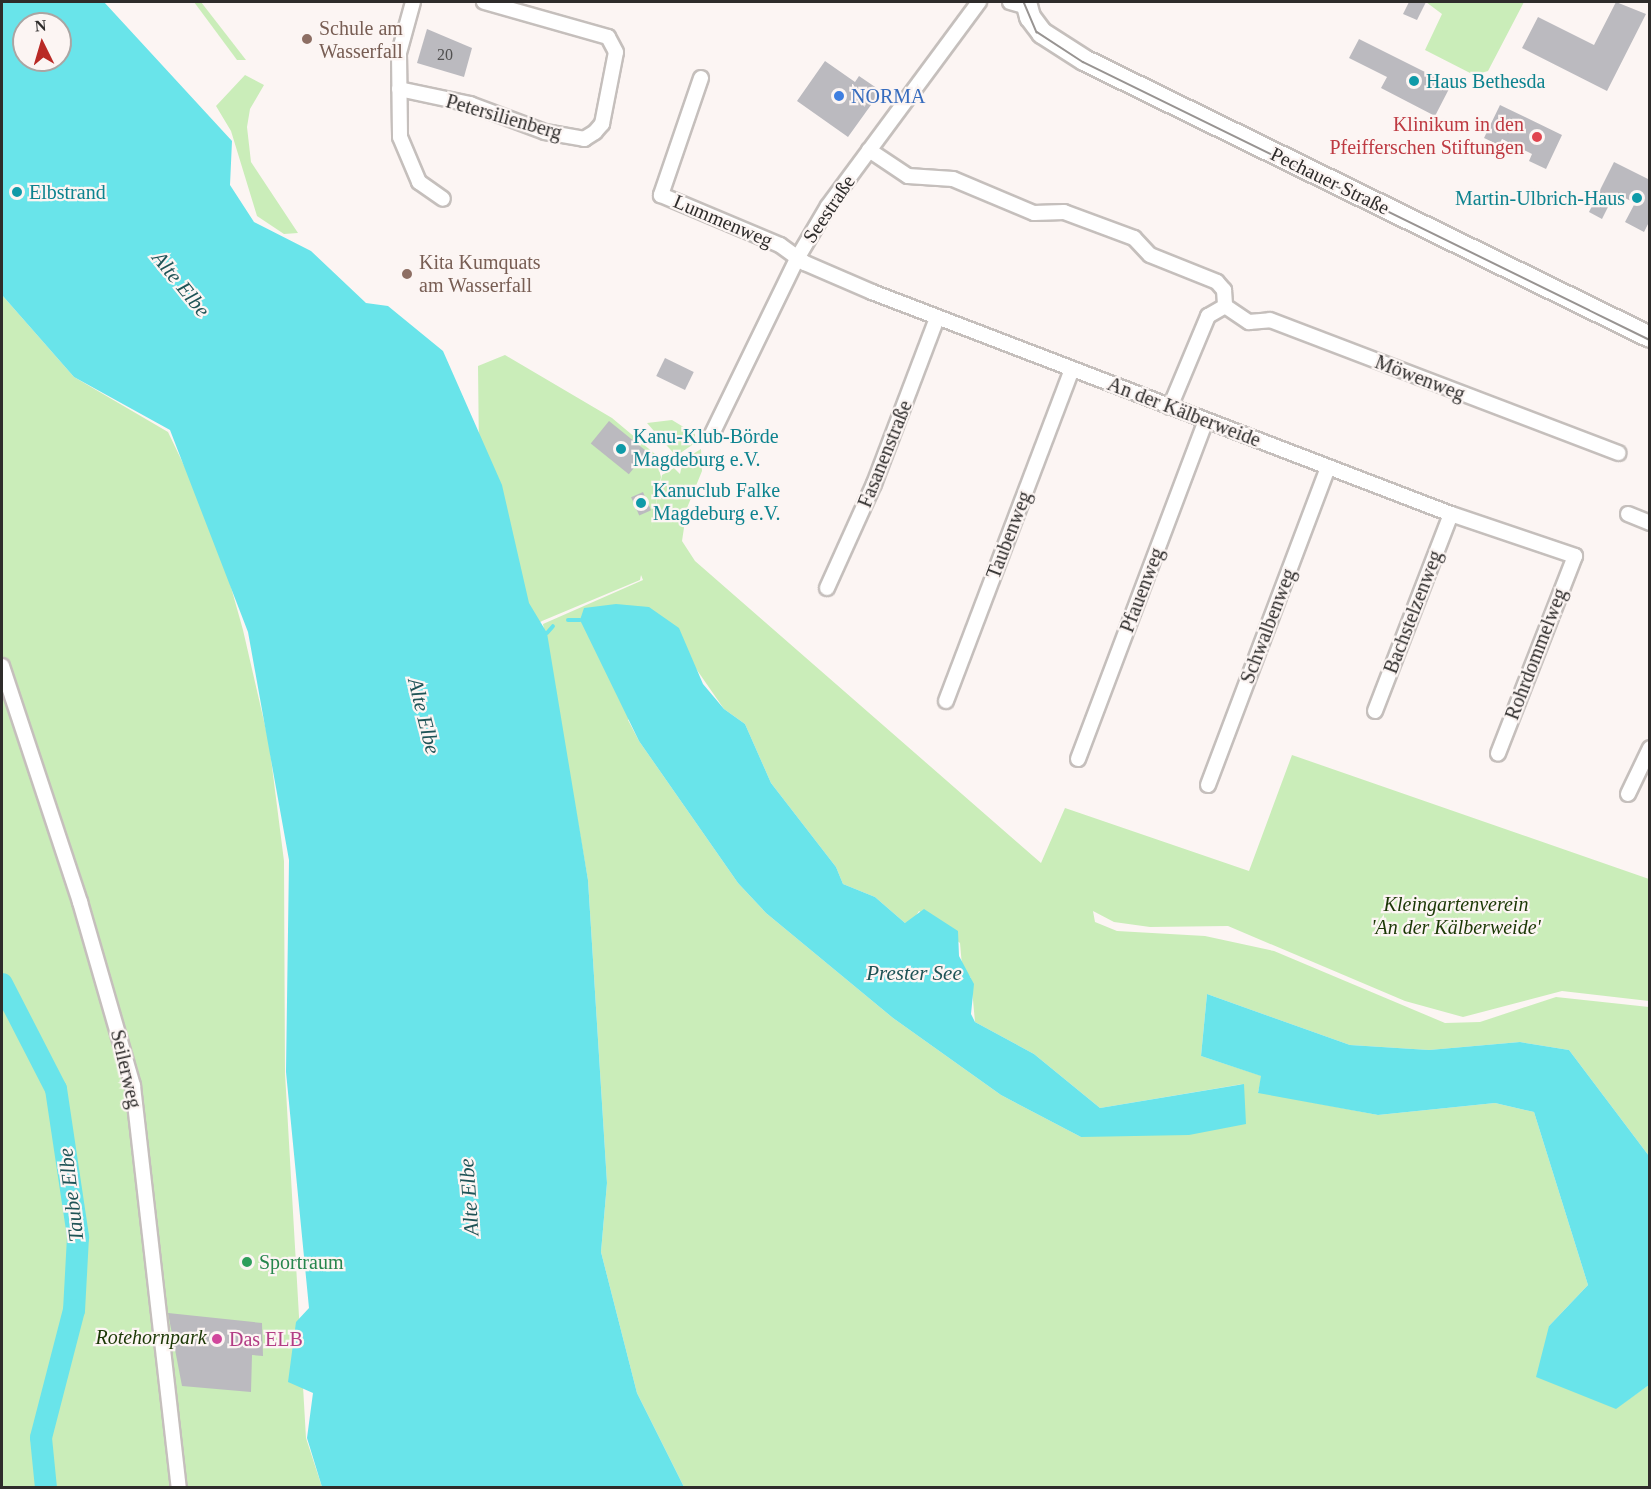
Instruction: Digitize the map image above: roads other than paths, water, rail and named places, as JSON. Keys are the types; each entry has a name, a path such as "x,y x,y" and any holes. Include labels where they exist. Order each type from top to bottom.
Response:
{"main road":[{"name":"Pechauer Straße","path":"1021,3 1042,33 1084,60 1650,337"}],"street":[{"path":"413,2 400,45 399,89 406,159 419,182 443,199"},
{"name":"Petersilienberg","path":"399,89 470,104 545,132 584,139 595,132 602,124 616,52 608,37 484,2"},
{"name":"Seestraße","path":"711,436 798,257 869,150 979,2"},
{"name":"Lummenweg","path":"701,78 661,195 798,257"},
{"path":"869,150 908,176 953,179 1034,213 1064,212 1134,238 1150,255 1216,282 1224,290 1225,306 1208,316 1170,407"},
{"name":"An der Kälberweide","path":"798,257 937,318 1451,514 1575,556"},
{"name":"Möwenweg","path":"1225,306 1249,322 1270,320 1618,453"},
{"name":"Fasanenstraße","path":"827,588 874,484 937,318"},
{"name":"Taubenweg","path":"946,701 1072,369"},
{"name":"Pfauenweg","path":"1078,759 1206,421"},
{"name":"Schwalbenweg","path":"1208,785 1328,467"},
{"name":"Bachstelzenweg","path":"1375,711 1451,514"},
{"path":"1628,514 1650,523"},
{"name":"Rohrdommelweg","path":"1498,753 1575,556"},
{"name":"Seilerweg","path":"2,666 80,902 133,1086 179,1488"},
{"path":"1628,794 1650,748"}],"water":[{"name":"Alte Elbe","path":"2,2 104,2 232,141 230,185 254,222 311,251 366,303 388,306 443,351 502,485 529,603 547,633 588,880 607,1183 601,1252 637,1393 684,1487 322,1487 307,1438 313,1393 288,1382 296,1322 309,1308 286,1072 289,860 248,632 170,430 74,377 2,295"},
{"name":"Prester See","path":"616,604 649,607 679,628 703,684 724,709 745,724 771,783 836,867 843,884 875,897 905,923 924,909 958,931 959,956 974,984 971,1014 975,1022 1034,1054 1100,1108 1244,1084 1246,1124 1189,1135 1081,1137 1001,1095 893,1018 766,913 738,883 639,741 580,620 584,608"},
{"path":"1207,994 1350,1045 1429,1050 1520,1042 1569,1050 1649,1156 1649,1385 1616,1409 1536,1377 1549,1326 1588,1285 1534,1112 1495,1103 1378,1115 1258,1093 1261,1076 1201,1056"}],"waterway":[{"path":"568,620 580,620"},
{"path":"547,633 553,626"},
{"name":"Taube Elbe","path":"2,984 56,1089 78,1237 74,1310 41,1438 46,1488"}],"tram line":[{"path":"1024,2 1037,32 1083,62 1650,340"}],"place":[{"name":"Schule am Wasserfall","path":"307,39"},
{"name":"Haus Bethesda","path":"1414,81"},
{"name":"NORMA","path":"839,96"},
{"name":"Klinikum in den Pfeifferschen Stiftungen","path":"1537,137"},
{"name":"Elbstrand","path":"17,192"},
{"name":"Martin-Ulbrich-Haus","path":"1637,198"},
{"name":"Kita Kumquats am Wasserfall","path":"407,274"},
{"name":"Kanu-Klub-Börde Magdeburg e.V.","path":"621,449"},
{"name":"Kanuclub Falke Magdeburg e.V.","path":"641,503"},
{"name":"Sportraum","path":"247,1262"},
{"name":"Das ELB","path":"217,1339"}],"park label":[{"name":"Kleingartenverein 'An der Kälberweide'","path":"1456,916"},
{"name":"Rotehornpark","path":"151,1337"}]}
